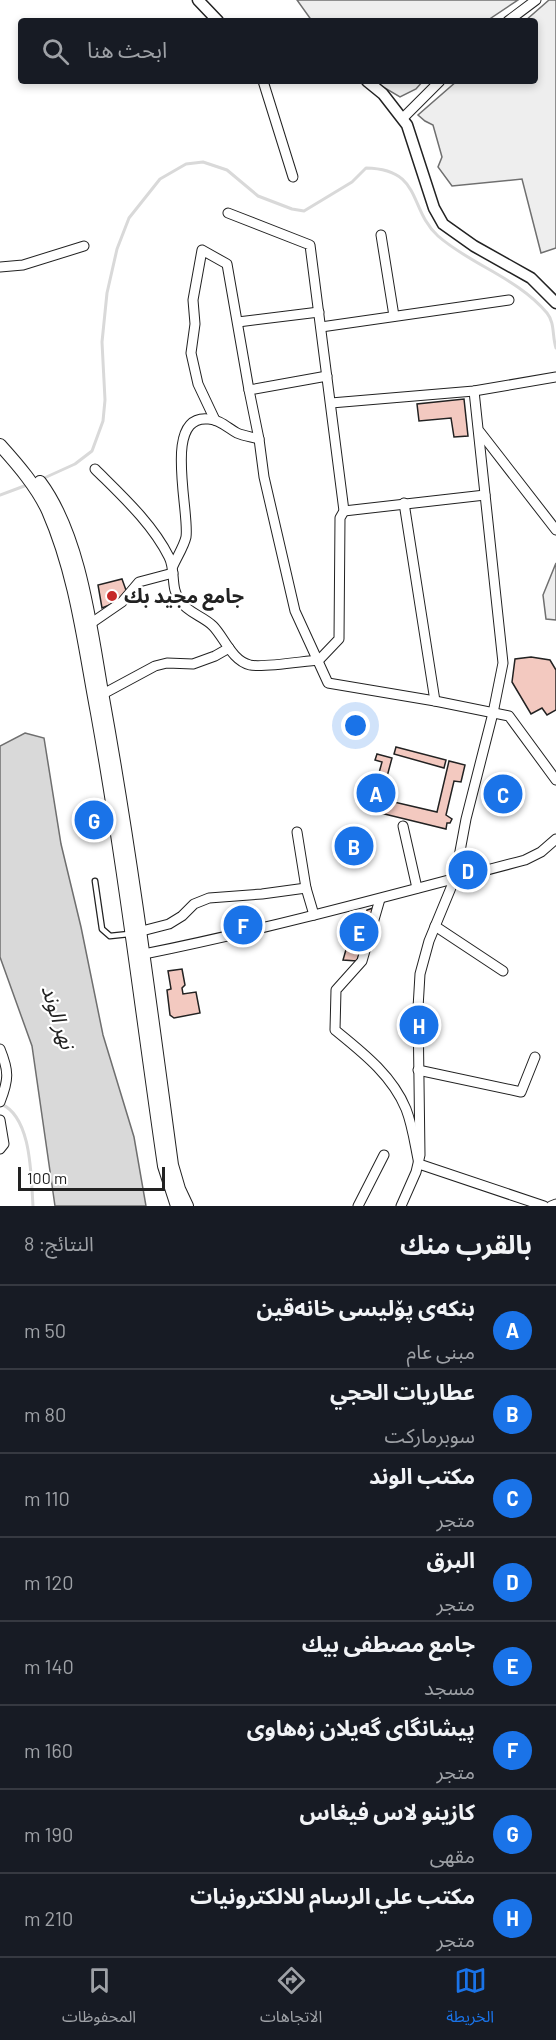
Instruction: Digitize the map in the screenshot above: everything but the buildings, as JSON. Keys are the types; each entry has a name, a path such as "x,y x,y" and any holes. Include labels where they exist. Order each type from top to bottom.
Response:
{"main road":[{"path":"0,445 55,506 70,543 81,582 102,694 136,932"},
{"path":"44,495 74,594 140,955 172,1165 187,1206"},
{"path":"140,955 164,1166 177,1206"}],"street":[{"path":"198,0 215,18"},
{"path":"512,18 536,0"},
{"path":"264,84 293,177"},
{"path":"372,84 384,94 403,118 414,142 434,208 443,224 474,246 531,278 556,303"},
{"path":"403,118 437,84"},
{"path":"95,469 135,509 168,556 178,600 213,626 229,648 245,663 250,665 319,660 339,639 340,518 345,510 310,245 228,213"},
{"path":"381,235 394,316"},
{"path":"0,267 23,265 84,246"},
{"path":"215,420 198,384 191,353 195,324 193,300 202,250 227,264 264,477 295,611 328,683 509,716 556,780"},
{"path":"321,327 509,300"},
{"path":"238,322 319,312"},
{"path":"249,390 327,376"},
{"path":"331,404 474,391 552,378"},
{"path":"401,1206 418,1164 420,974 426,950 455,878 470,799 493,713 503,663 474,391"},
{"path":"90,624 122,602 139,582 172,570 186,538 180,455 186,429 205,418 215,420 240,434 259,439"},
{"path":"479,432 556,530"},
{"path":"345,510 485,495"},
{"path":"405,503 435,701"},
{"path":"102,694 155,666 167,663 193,664 229,648"},
{"path":"403,826 417,888"},
{"path":"297,832 306,888 314,915"},
{"path":"140,955 221,938 380,899 525,860 541,852 556,839"},
{"path":"136,932 169,924 182,916 194,904 209,898 306,888"},
{"path":"380,899 362,961 336,990 335,1030 360,1050 385,1075 396,1090 408,1117 418,1164"},
{"path":"435,926 503,971"},
{"path":"0,1049 8,1069 1,1099"},
{"path":"418,1070 521,1092 535,1057"},
{"path":"0,1120 4,1144 0,1149"},
{"path":"358,1206 384,1155"},
{"path":"418,1164 537,1205"},
{"path":"513,1196 518,1206"},
{"path":"551,1206 556,1204"}],"lane":[{"path":"95,881 102,929 110,936 136,932"}],"shaded area":[{"path":"297,0 518,0 491,18 310,18"},
{"path":"549,0 556,0 556,248 541,253 522,179 452,186 438,167 442,157 433,125 418,115 454,84 538,84 538,18 528,18"},
{"path":"378,84 420,84 416,89 400,97"},
{"path":"556,563 556,620 546,619 543,595"}],"water":[{"name":"نهر الوند","path":"25,733 44,738 61,844 103,1035 134,1137 146,1206 55,1206 32,1046 0,957 0,746"}],"waterway":[{"path":"42,479 75,464 92,451 103,421 105,400 102,342 107,293 117,249 129,218 160,179 186,164 203,162 227,170 258,196 292,209 304,211 352,182 366,168 384,170 397,175 406,183 422,214 438,236 522,290 547,313 551,321 556,348"},
{"path":"0,495 27,485"},
{"path":"1,1104 19,1121 24,1134 30,1164 33,1206"}],"place":[{"name":"جامع مجيد بك","path":"112,596"},
{"name":"بنکەی پۆلیسی خانەقین","path":"376,793"},
{"name":"مكتب الوند","path":"503,794"},
{"name":"كازينو لاس فيغاس","path":"94,820"},
{"name":"عطاريات الحجي","path":"354,846"},
{"name":"البرق","path":"468,870"},
{"name":"پیشانگای گەیلان زەهاوی","path":"243,925"},
{"name":"جامع مصطفى بيك","path":"359,932"},
{"name":"مكتب علي الرسام للالكترونيات","path":"419,1025"}]}
